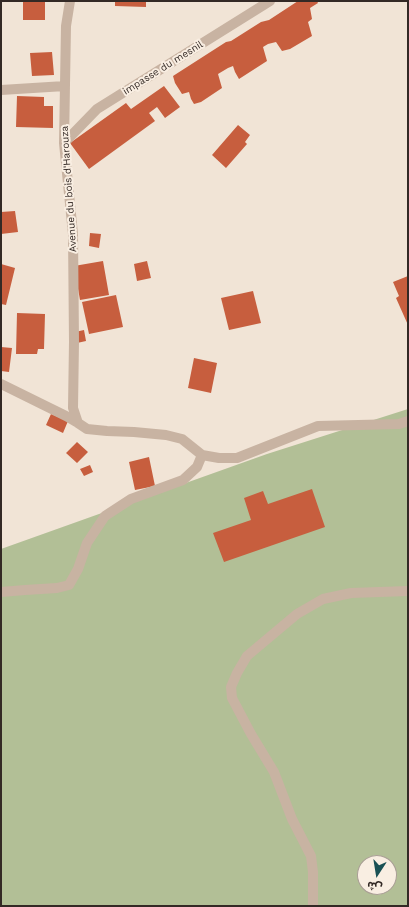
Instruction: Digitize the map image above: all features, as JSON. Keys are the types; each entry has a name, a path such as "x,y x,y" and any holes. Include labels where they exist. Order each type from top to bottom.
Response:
{"street":[{"name":"Avenue du bois d'Harouza","path":"70,1 66,26 64,143 73,234 73,408 78,423"},
{"name":"impasse du mesnil","path":"64,143 97,109 270,1"},
{"path":"1,90 65,86"},
{"path":"1,384 66,416 87,429 134,432 182,439 202,455 219,458 237,458 318,426 399,424 408,421"},
{"path":"1,592 57,588 69,585 78,569 87,543 105,516 131,499 183,480 197,468 202,455"},
{"path":"313,906 313,872 311,856 292,819 274,772 251,734 232,698 231,687 247,656 297,614 323,599 351,593 408,591"}],"green space":[{"path":"408,409 408,906 1,906 1,549 267,454"}],"building":[{"path":"23,1 45,1 45,20 23,20"},
{"path":"115,1 146,1 146,7 115,6"},
{"path":"298,1 317,1 318,3 310,8 312,19 308,22 312,36 290,49 282,51 276,42 268,44 263,47 267,61 239,79 233,66 218,74 222,88 201,102 194,104 189,92 182,94 175,83 173,76 226,42 231,41 261,22 269,20"},
{"path":"52,52 54,75 32,76 30,53"},
{"path":"164,86 180,107 165,118 157,107 149,113 155,121 89,169 70,143 126,103 131,109"},
{"path":"17,96 44,97 44,106 53,106 53,128 16,127"},
{"path":"238,125 250,135 245,142 247,144 226,168 212,155"},
{"path":"15,211 18,232 1,234 1,212"},
{"path":"90,233 101,234 99,248 89,246"},
{"path":"103,261 109,295 80,300 74,266"},
{"path":"147,261 151,278 137,281 134,264"},
{"path":"1,264 15,268 6,305 1,304"},
{"path":"408,276 408,325 396,298 399,296 393,282"},
{"path":"253,291 261,323 229,330 221,298"},
{"path":"116,295 123,327 89,334 82,302"},
{"path":"17,313 45,314 44,349 38,349 37,354 16,354"},
{"path":"84,330 86,341 77,343 75,332"},
{"path":"1,347 12,348 9,372 1,371"},
{"path":"194,358 217,363 211,393 188,388"},
{"path":"51,414 68,421 63,433 46,425"},
{"path":"77,442 88,452 77,463 66,453"},
{"path":"149,457 155,486 135,490 129,462"},
{"path":"90,465 93,472 84,476 80,469"},
{"path":"312,489 325,527 224,562 213,533 251,520 244,498 263,491 268,504"}]}
